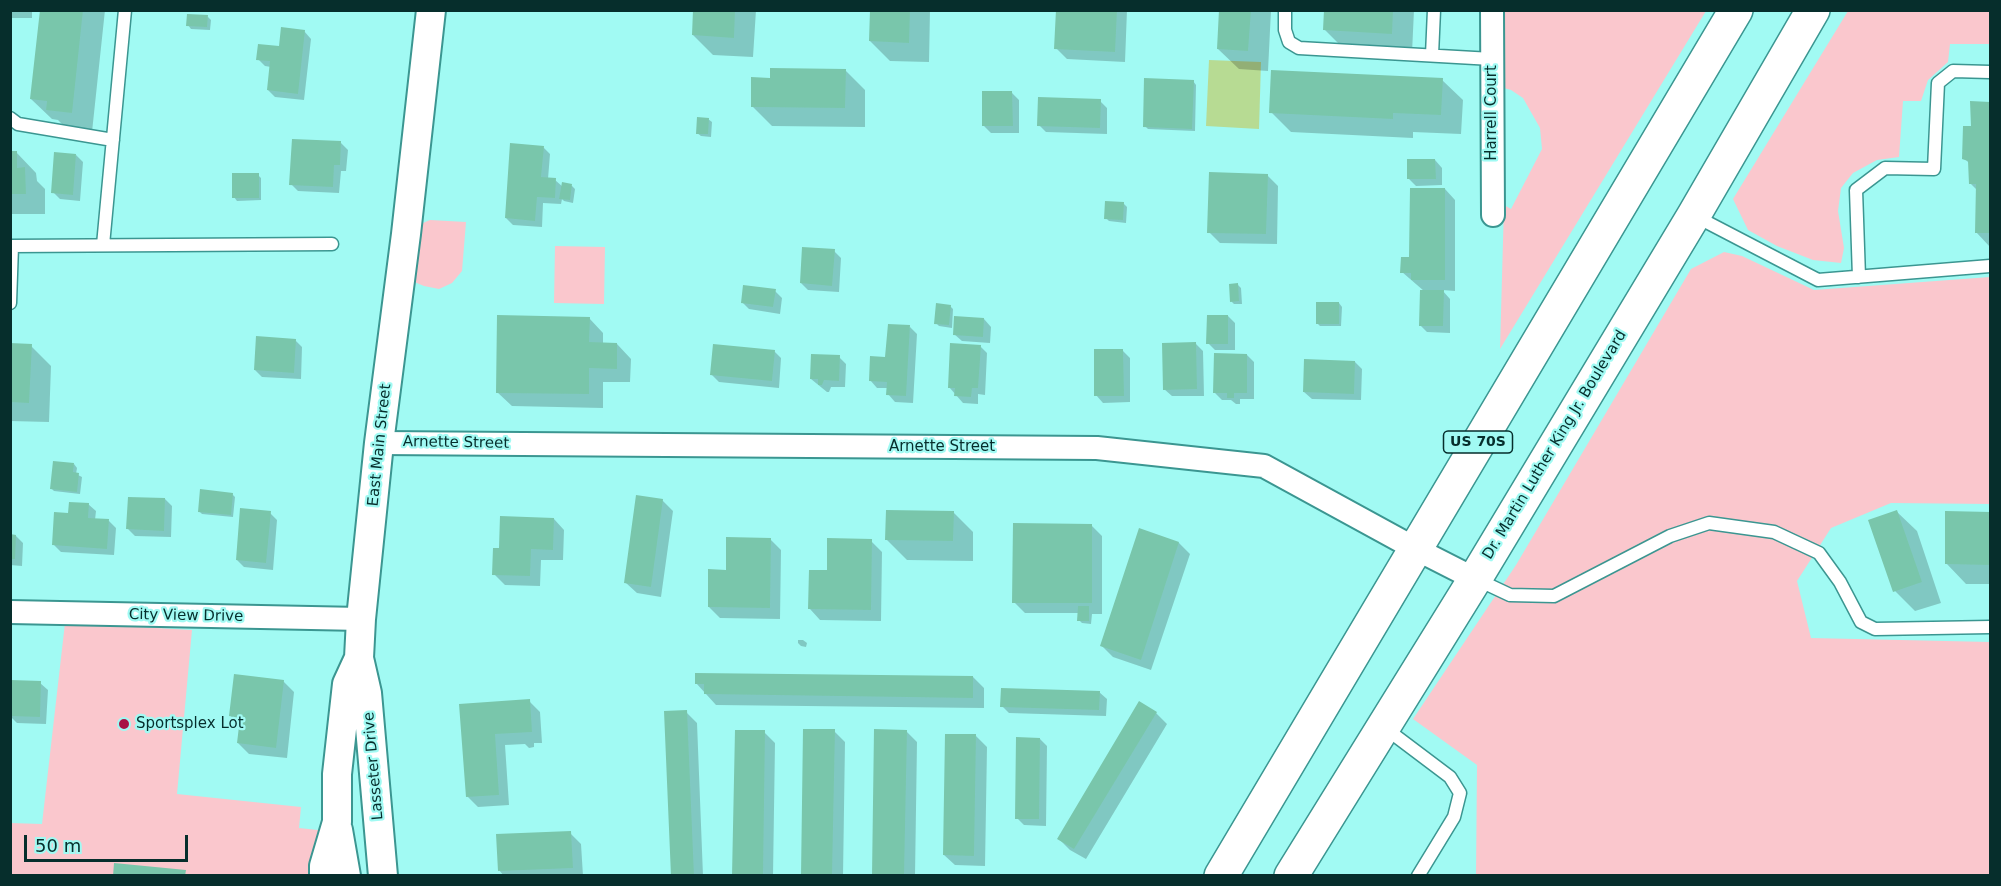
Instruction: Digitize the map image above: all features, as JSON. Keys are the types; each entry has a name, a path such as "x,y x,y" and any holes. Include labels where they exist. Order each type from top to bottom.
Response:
{"main road":[{"name":"US 70S","path":"1221,876 1736,10"},
{"name":"Dr. Martin Luther King Jr. Boulevard","path":"1291,876 1475,579 1694,215 1813,10"}],"street":[{"name":"East Main Street","path":"324,876 324,866 337,822 337,774 347,684 359,658 379,443 410,204 431,10"},
{"name":"Harrell Court","path":"1492,10 1492,216"},
{"name":"Arnette Street","path":"379,443 1097,448 1264,466 1475,579"},
{"name":"City View Drive","path":"10,612 361,620"},
{"name":"Lasseter Drive","path":"359,658 367,693 383,876"},
{"path":"337,822 346,876"}],"lane":[{"path":"103,246 125,10"},
{"path":"1285,10 1285,30 1289,42 1299,48 1492,59"},
{"path":"1432,55 1434,10"},
{"path":"1859,277 1856,190 1885,168 1934,169 1938,82 1953,71 1990,72"},
{"path":"10,118 18,124 113,141"},
{"path":"1694,215 1818,280 1990,266"},
{"path":"10,303 11,246 332,244"},
{"path":"1475,579 1510,595 1554,596 1670,536 1709,523 1774,532 1820,553 1840,582 1861,622 1875,629 1990,627"},
{"path":"1383,727 1450,777 1460,793 1454,816 1418,876"}],"shaded area":[{"path":"1503,11 1706,11 1500,349 1504,205 1511,209 1542,149 1540,128 1523,98 1504,88"},
{"path":"1848,11 1990,11 1990,44 1950,44 1948,62 1928,80 1921,101 1903,101 1899,157 1877,160 1853,173 1841,188 1838,211 1844,248 1841,263 1813,260 1777,246 1748,230 1733,199"},
{"path":"1209,60 1261,62 1259,129 1206,126"},
{"path":"430,220 466,222 462,271 452,283 439,289 412,281 416,226"},
{"path":"555,246 605,247 604,304 554,303"},
{"path":"1724,252 1742,256 1814,290 1990,277 1990,504 1891,503 1831,528 1797,581 1811,638 1990,642 1990,875 1476,875 1477,765 1413,719 1516,565 1691,269"},
{"name":"Sportsplex Lot","path":"65,623 192,630 177,794 301,807 299,828 318,830 313,875 11,876 10,823 42,824"}],"building":[{"path":"40,10 83,10 72,113 46,110 47,101 30,99"},
{"path":"693,10 735,10 734,38 692,35"},
{"path":"870,10 910,10 909,43 869,41"},
{"path":"1056,10 1117,10 1115,52 1054,49"},
{"path":"1219,10 1251,10 1248,51 1217,49"},
{"path":"1324,10 1393,10 1392,34 1323,30"},
{"path":"187,14 208,15 207,27 186,26"},
{"path":"281,27 305,30 298,94 267,90 270,61 256,60 258,44 279,46"},
{"path":"770,68 846,69 845,108 751,107 751,77 770,78"},
{"path":"1271,70 1443,78 1441,115 1393,113 1393,119 1269,113"},
{"path":"1144,78 1194,80 1192,129 1143,127"},
{"path":"982,91 1012,91 1013,126 982,126"},
{"path":"1038,97 1101,99 1100,128 1037,126"},
{"path":"1970,101 1990,102 1990,233 1975,233 1976,184 1969,184 1968,161 1962,159 1963,126 1971,126"},
{"path":"697,117 709,118 708,134 696,134"},
{"path":"292,139 341,141 340,165 334,165 333,187 289,185"},
{"path":"510,143 544,146 541,177 556,178 555,198 537,197 535,221 505,218"},
{"path":"10,151 17,151 17,168 25,167 26,194 10,194"},
{"path":"54,152 76,154 73,195 51,193"},
{"path":"1407,159 1435,159 1436,179 1407,179"},
{"path":"1209,172 1268,174 1266,234 1207,233"},
{"path":"232,173 259,173 259,198 232,198"},
{"path":"562,182 572,184 570,200 559,199"},
{"path":"1410,188 1445,188 1445,280 1411,280 1411,273 1400,273 1401,257 1409,257"},
{"path":"1105,201 1124,202 1123,220 1104,219"},
{"path":"802,247 835,249 832,286 800,283"},
{"path":"1238,283 1239,301 1230,302 1229,284"},
{"path":"743,285 776,289 773,307 741,303"},
{"path":"1420,290 1444,290 1443,326 1419,326"},
{"path":"1316,302 1339,302 1339,324 1316,324"},
{"path":"936,303 951,305 949,325 934,324"},
{"path":"497,315 590,317 589,342 617,343 617,369 589,368 589,394 496,393"},
{"path":"1207,315 1228,315 1228,344 1206,344"},
{"path":"954,316 984,318 983,337 953,335"},
{"path":"888,324 910,325 906,396 886,395 887,382 869,381 870,356 885,357"},
{"path":"256,336 296,339 294,373 254,370"},
{"path":"1196,342 1197,389 1163,390 1162,343"},
{"path":"10,343 32,344 29,403 10,402"},
{"path":"950,343 981,345 978,388 972,388 971,397 954,396 955,388 948,388"},
{"path":"713,344 775,350 772,381 710,375"},
{"path":"1094,349 1123,349 1124,396 1094,396"},
{"path":"1214,353 1247,354 1247,393 1234,393 1234,398 1227,398 1227,393 1213,393"},
{"path":"811,354 840,355 839,381 824,380 822,385 818,385 818,379 810,379"},
{"path":"1304,359 1355,361 1354,394 1303,392"},
{"path":"53,461 74,463 73,472 79,473 77,492 50,489"},
{"path":"200,489 233,493 231,515 198,512"},
{"path":"636,495 663,499 651,587 624,583"},
{"path":"128,497 165,498 164,531 126,529"},
{"path":"69,502 89,503 88,518 109,519 107,549 52,545 54,512 68,513"},
{"path":"240,508 271,511 266,563 236,560"},
{"path":"886,510 954,511 953,541 885,540"},
{"path":"1897,510 1922,582 1893,592 1868,520"},
{"path":"1945,511 1990,512 1990,565 1945,564"},
{"path":"500,516 554,518 553,550 531,549 530,576 492,575 493,548 499,548"},
{"path":"1013,523 1092,524 1092,603 1012,603"},
{"path":"1139,528 1179,542 1141,660 1100,646"},
{"path":"10,534 16,535 15,559 10,559"},
{"path":"726,537 771,538 770,608 708,607 708,569 726,570"},
{"path":"827,538 872,539 871,610 808,609 809,570 827,570"},
{"path":"1078,606 1089,606 1089,621 1077,621"},
{"path":"695,673 973,676 973,698 704,694 704,684 695,684"},
{"path":"234,674 284,680 276,748 237,743 240,718 229,716"},
{"path":"10,680 41,681 40,717 10,716"},
{"path":"1001,688 1100,691 1099,710 1000,707"},
{"path":"530,699 532,732 495,734 499,795 466,797 459,704"},
{"path":"1139,701 1157,712 1074,849 1057,839"},
{"path":"687,710 694,876 671,876 664,711"},
{"path":"803,729 835,729 832,876 801,876"},
{"path":"874,729 907,730 904,876 872,876"},
{"path":"735,730 765,730 763,876 732,876"},
{"path":"945,734 976,734 974,856 943,855"},
{"path":"1016,737 1040,738 1039,819 1015,819"},
{"path":"571,831 573,868 498,871 496,834"},
{"path":"114,863 186,870 185,876 113,876"}],"place":[{"name":"Sportsplex Lot","path":"124,724"}]}
